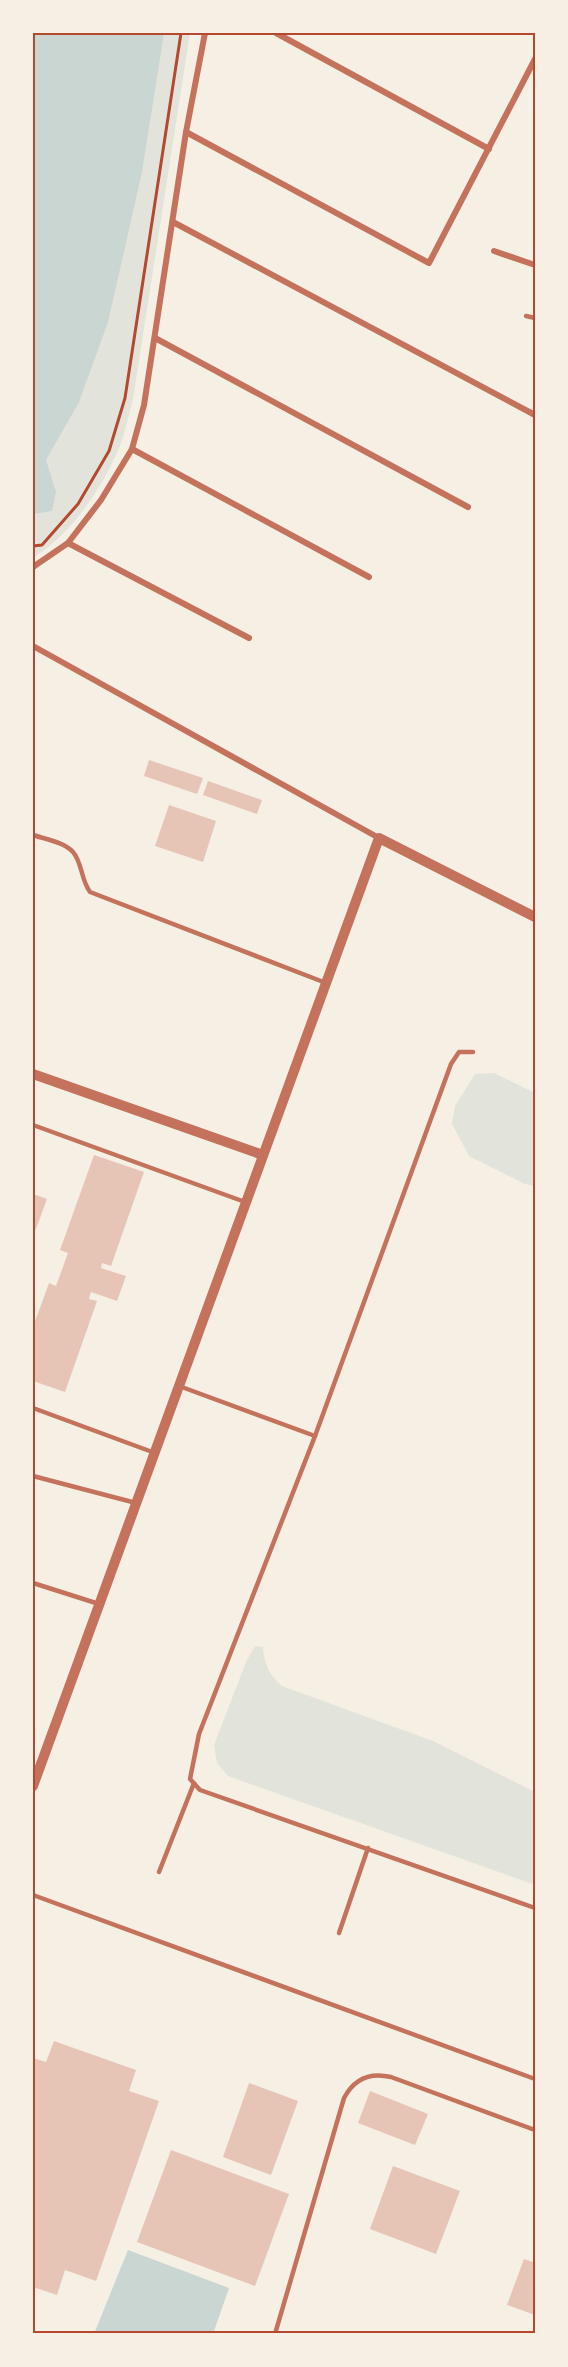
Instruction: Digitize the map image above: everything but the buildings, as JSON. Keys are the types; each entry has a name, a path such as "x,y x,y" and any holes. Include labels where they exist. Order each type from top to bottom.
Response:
{"street":[{"path":"33,567 68,543 101,500 132,449 144,405 186,132 205,33"},
{"path":"276,33 489,149"},
{"path":"186,132 429,263 535,59"},
{"path":"173,222 535,415"},
{"path":"494,251 535,265"},
{"path":"154,338 468,507"},
{"path":"132,449 369,577"},
{"path":"68,543 249,638"},
{"path":"33,646 379,838 535,917"},
{"path":"33,1786 379,838"},
{"path":"33,1074 263,1155"}],"lane":[{"path":"526,316 535,318"},
{"path":"33,835 65,846 74,853 84,885 90,892 326,983"},
{"path":"473,1052 459,1052 451,1064 315,1436 199,1734 190,1779 200,1790 535,1908"},
{"path":"33,1125 246,1203"},
{"path":"179,1386 315,1436"},
{"path":"33,1408 154,1453"},
{"path":"33,1477 136,1503"},
{"path":"33,1584 99,1604"},
{"path":"159,1872 194,1783"},
{"path":"339,1933 368,1848"},
{"path":"33,1895 535,2079"},
{"path":"275,2334 344,2098 358,2080 368,2076 391,2077 535,2130"}],"path":[{"path":"33,546 42,544 78,504 109,451 125,398 181,33"}],"shaded area":[{"path":"33,33 190,33 133,399 124,433 110,468 82,512 59,538 33,558"},
{"path":"33,33 164,33 142,172 108,322 79,402 46,460 56,492 52,511 33,514"},
{"path":"494,1073 535,1093 535,1186 525,1184 469,1156 452,1124 455,1106 475,1074"},
{"path":"255,1646 263,1647 268,1669 282,1686 433,1741 535,1792 535,1885 228,1776 217,1763 214,1745 246,1662"},
{"path":"128,2250 229,2288 213,2334 94,2334"}]}
